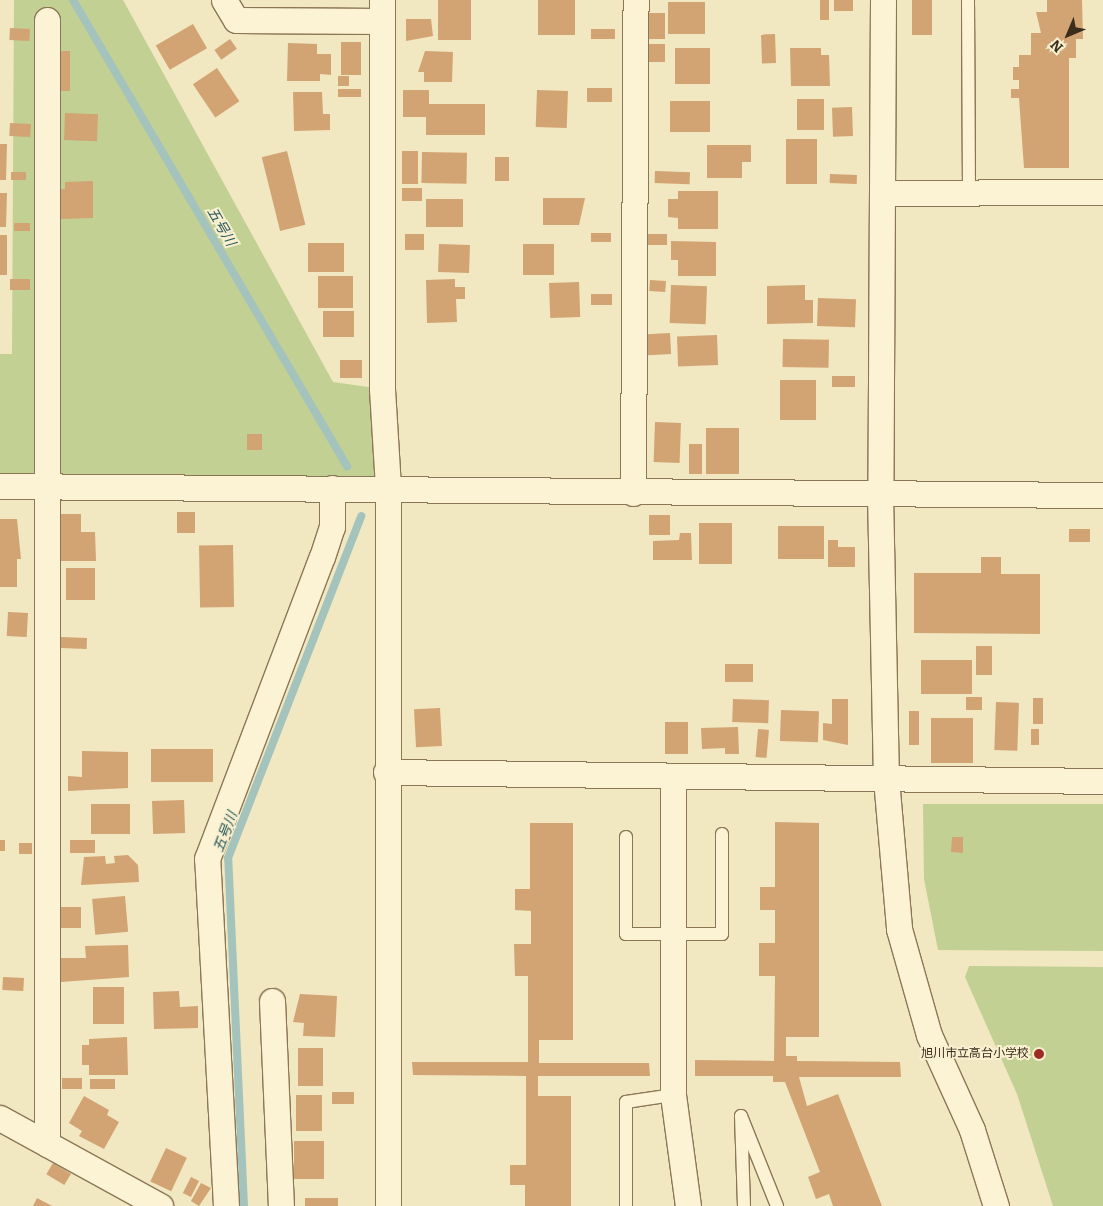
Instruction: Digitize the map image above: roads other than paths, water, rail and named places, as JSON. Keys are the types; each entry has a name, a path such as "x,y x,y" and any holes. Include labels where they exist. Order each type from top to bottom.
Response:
{"street":[{"path":"224,0 236,20 382,11 382,389 388,488 386,772 388,1206"},
{"path":"633,493 636,0"},
{"path":"883,0 884,193 880,494 886,780 899,929 929,1035 972,1130 996,1206"},
{"path":"47,1144 46,486 48,20"},
{"path":"884,193 1103,192"},
{"path":"0,486 388,488 633,493 1103,495"},
{"path":"226,1206 207,859 322,557 332,527 332,488"},
{"path":"386,772 886,780 1103,781"},
{"path":"673,777 673,1095 688,1206"},
{"path":"272,1001 281,1206"},
{"path":"0,1118 160,1206"}],"lane":[{"path":"968,0 969,192"},
{"path":"626,837 626,934 722,934 722,834"},
{"path":"626,1206 626,1102 673,1095"},
{"path":"744,1206 741,1116 777,1206"}],"waterway":[{"name":"五号川","path":"73,0 347,466"},
{"name":"五号川","path":"244,1206 228,858 361,516"}],"place":[{"name":"旭川市立高台小学校","path":"1039,1054"}]}
